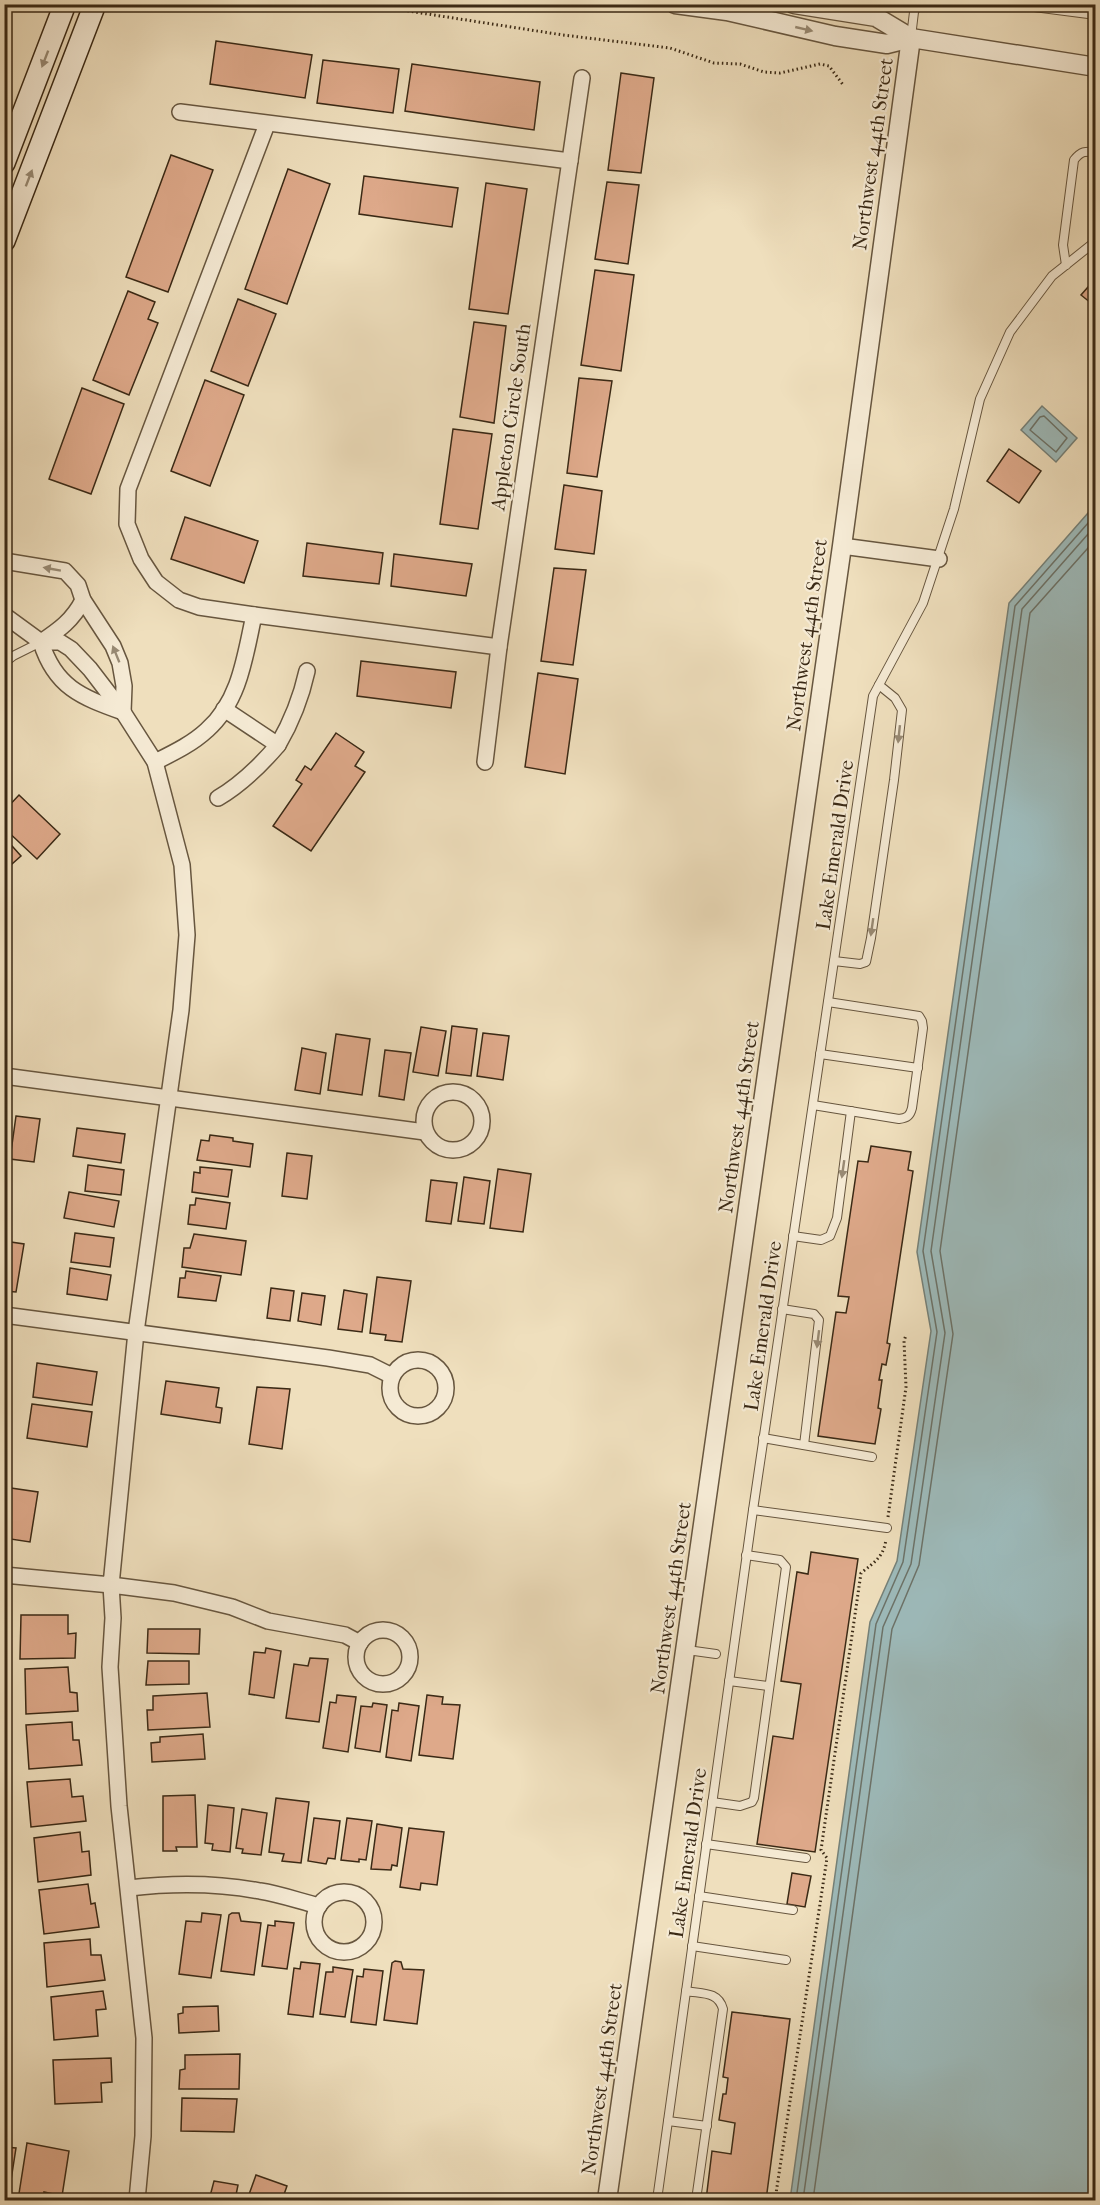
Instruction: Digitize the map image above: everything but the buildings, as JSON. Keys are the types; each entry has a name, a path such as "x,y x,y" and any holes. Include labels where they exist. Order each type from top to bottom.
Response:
{"main road":[{"path":"4,163 65,4"},
{"path":"4,241 95,4"}],"street":[{"path":"675,4 727,11 835,36 887,44 911,38"},
{"path":"794,4 876,17 911,38 1095,67"},
{"name":"Northwest 44th Street","path":"607,2200 687,1650 911,38"},
{"name":"Appleton Circle South","path":"485,762 499,646 582,78"},
{"path":"180,112 570,161"},
{"path":"267,124 128,489 128,524 141,559 156,582 179,600 199,607 499,646"},
{"path":"842,546 939,559"},
{"path":"4,561 65,571 78,585 83,600 113,646 120,663 124,686 123,712"},
{"path":"41,642 62,629 76,614 83,600"},
{"path":"4,615 41,642 60,642 71,648 123,712 155,762 182,865 187,935 181,1010 136,1332 111,1585 113,1618 110,1667 118,1806 144,2038 143,2136 137,2200"},
{"path":"155,762 186,746 208,730 230,702 242,670 254,615"},
{"path":"41,642 45,656 63,682 85,698 123,712"},
{"path":"218,798 236,788 278,745 302,696 307,671"},
{"path":"224,710 278,745"},
{"path":"4,1076 425,1132"},
{"path":"4,1315 370,1365 392,1376"},
{"path":"4,1575 174,1593 232,1607 268,1620 345,1635 360,1643"},
{"path":"129,1888 171,1884 204,1885 260,1891 319,1906"}],"lane":[{"path":"911,38 914,12 918,4"},
{"path":"1010,4 1095,15"},
{"path":"1066,265 1063,245 1074,160 1079,153 1095,152"},
{"name":"Lake Emerald Drive","path":"657,2200 746,1555 873,696 923,603 954,509 980,399 1010,332 1052,276 1095,241"},
{"path":"4,663 41,642"},
{"path":"834,961 860,964 866,962 871,938 902,710 895,698 879,685"},
{"path":"813,1105 899,1119 906,1118 910,1115 912,1108 918,1068 923,1028 918,1016 828,1002"},
{"path":"820,1054 918,1068"},
{"path":"793,1236 821,1240 830,1236 837,1218 851,1111"},
{"path":"782,1309 814,1314 819,1320 804,1445"},
{"path":"763,1438 872,1457"},
{"path":"753,1510 887,1528"},
{"path":"712,1802 740,1806 752,1802 754,1798 786,1567 780,1560 746,1555"},
{"path":"687,1650 716,1654"},
{"path":"729,1681 768,1686"},
{"path":"706,1844 806,1858"},
{"path":"699,1896 793,1910"},
{"path":"692,1946 786,1960"},
{"path":"686,1991 716,1996 721,2001 723,2009 696,2200"},
{"path":"668,2121 707,2126"}],"path":[{"path":"363,4 670,48 714,63 740,64 764,72 780,74 820,64 830,66 844,86"},
{"path":"775,2200 827,1858 821,1850 861,1573 879,1560 884,1552 906,1386 904,1341 906,1335"}],"water":[{"path":"1042,406 1077,438 1056,462 1021,430"},
{"path":"1095,505 1095,2200 790,2200 870,1622 897,1561 931,1331 917,1252 1009,603"}]}
